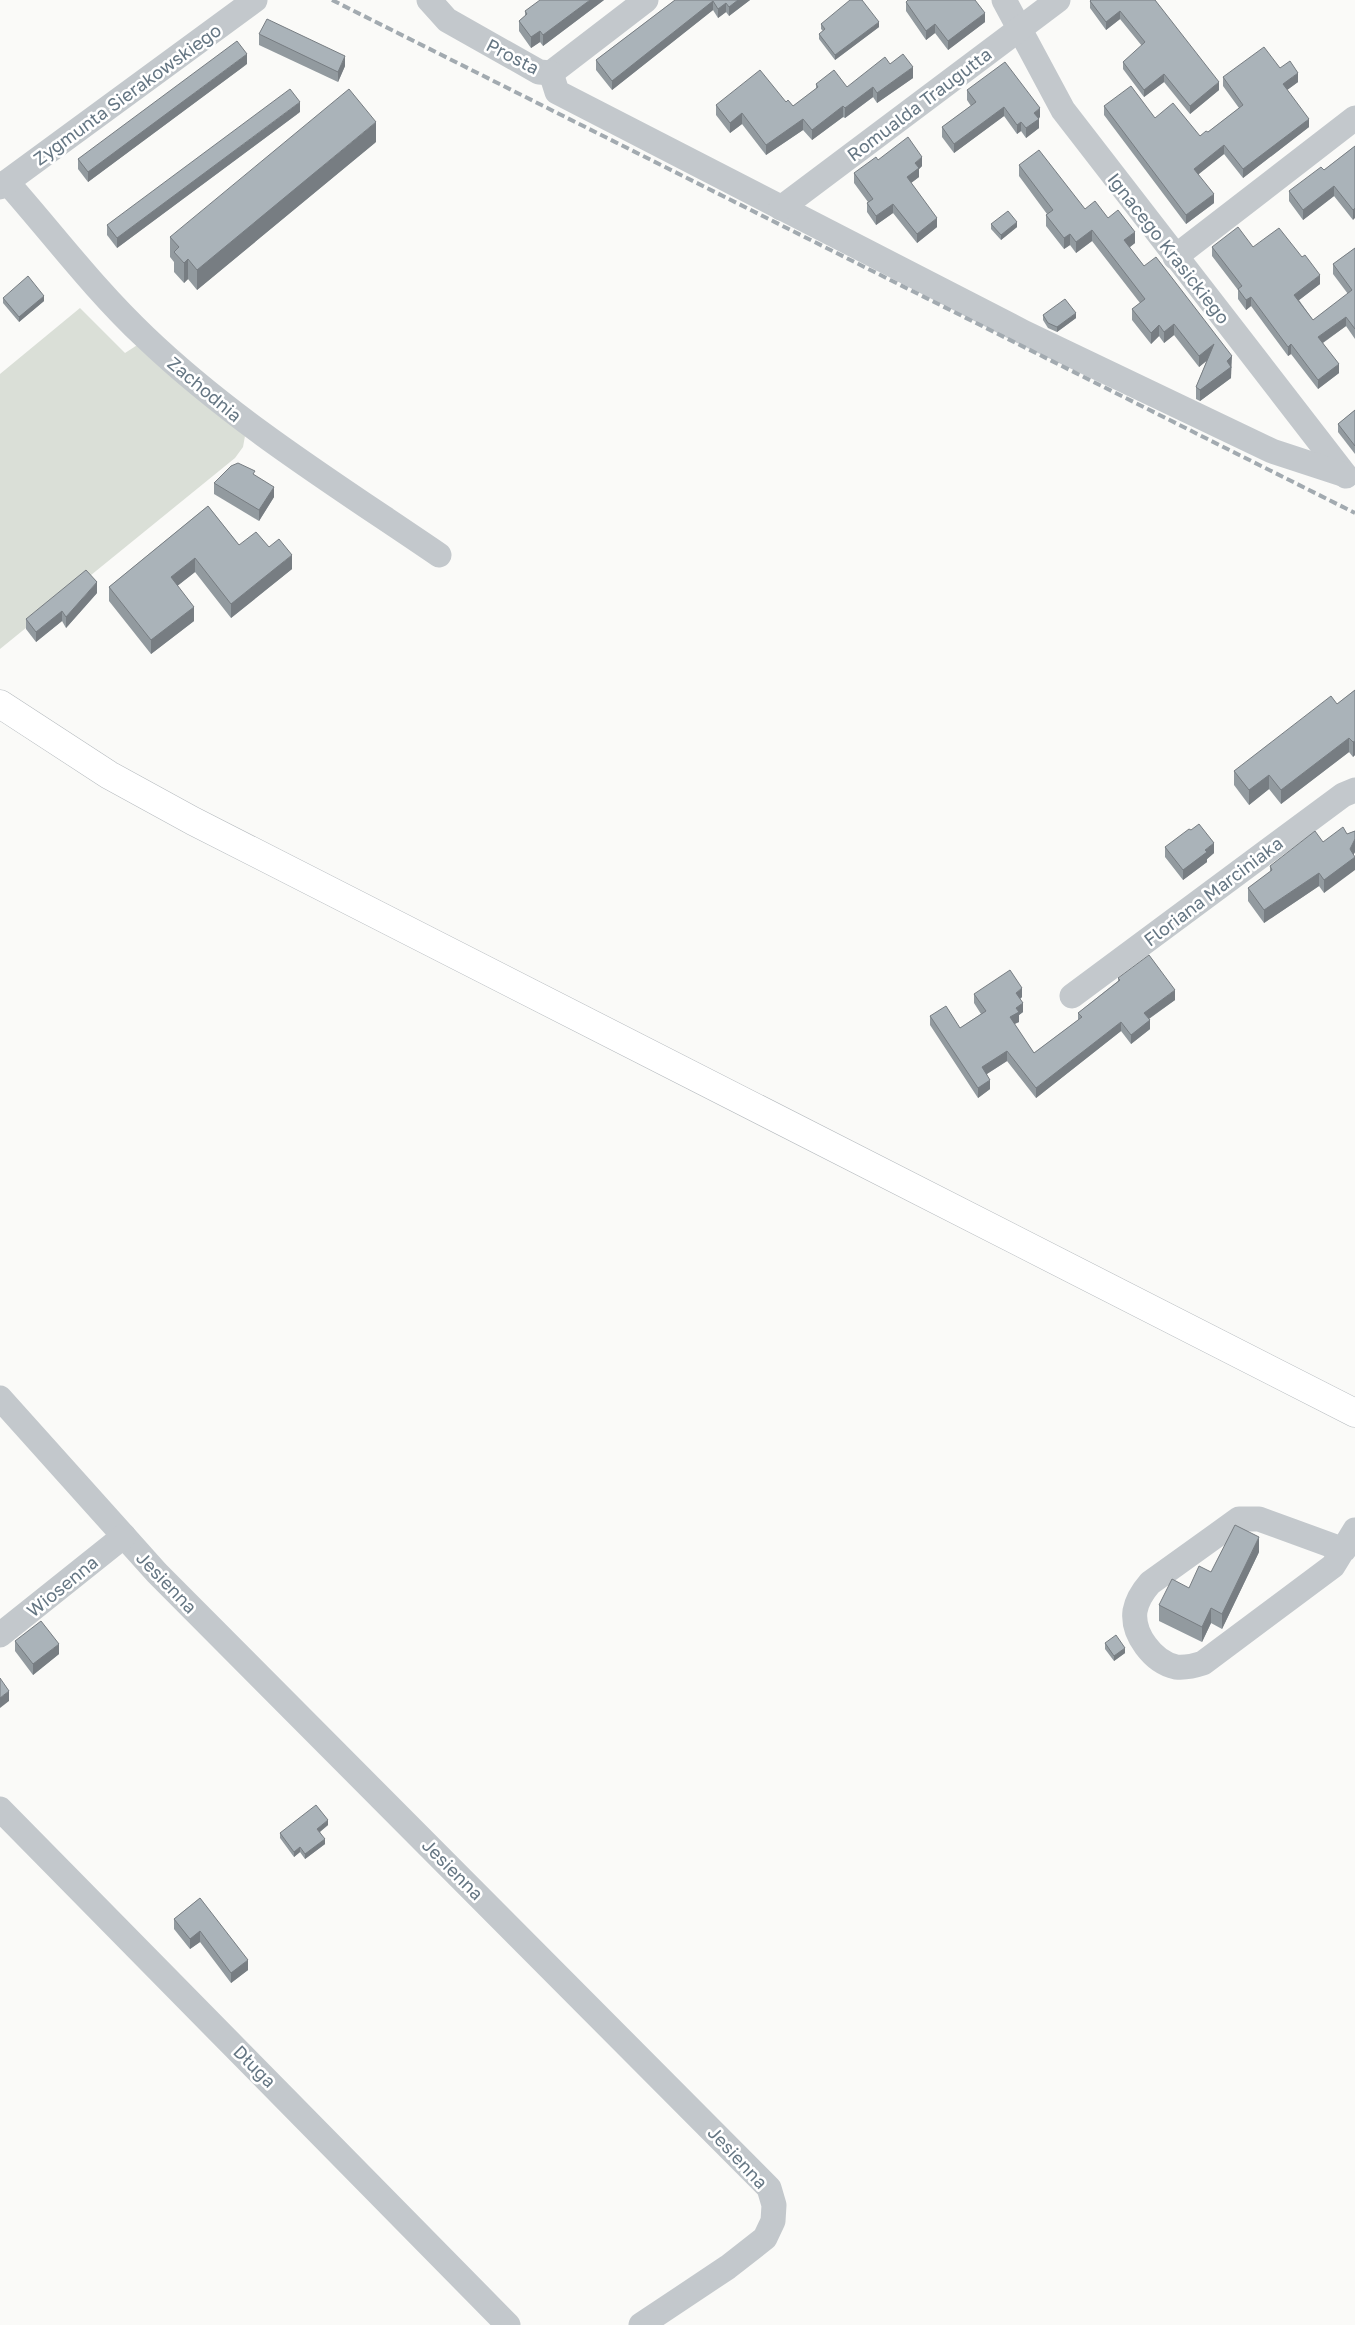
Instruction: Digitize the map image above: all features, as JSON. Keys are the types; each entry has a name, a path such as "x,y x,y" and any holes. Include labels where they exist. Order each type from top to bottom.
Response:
{"main road":[{"path":"0,704 109,775 193,821 1355,1413"}],"street":[{"name":"Zygmunta Sierakowskiego","path":"4,185 255,0"},
{"name":"Prosta","path":"429,0 447,20 539,72 550,73 646,0"},
{"name":"Ignacego Krasickiego","path":"1004,0 1021,28 1062,110 1175,257 1350,478"},
{"name":"Romualda Traugutta","path":"781,208 1058,0"},
{"path":"550,73 556,92 1024,333 1272,451 1350,478"},
{"path":"1175,257 1355,118"},
{"name":"Zachodnia","path":"4,185 144,337 201,387 261,435 439,555"},
{"name":"Floriana Marciniaka","path":"1072,996 1343,795 1355,790"},
{"name":"Jesienna","path":"0,1398 124,1536 769,2188 774,2204 773,2221 765,2238 728,2266 641,2325"},
{"path":"1239,1518 1258,1518 1349,1540 1333,1566 1203,1663 1190,1667 1176,1667 1164,1663 1145,1644 1136,1627 1135,1611 1139,1598 1150,1583 1239,1518"},
{"name":"Wiosenna","path":"0,1635 124,1536"},
{"name":"Długa","path":"0,1809 508,2325"}],"shaded area":[{"path":"80,308 125,353 142,342 245,436 243,447 235,458 0,649 0,374"}],"building":[{"path":"540,0 590,0 543,35 540,31 531,37 519,21 527,14 525,11"},
{"path":"675,0 738,0 729,7 726,3 718,9 713,1 612,81 596,60"},
{"path":"850,0 862,0 879,22 835,55 819,34 825,29 821,24"},
{"path":"908,0 975,0 985,13 948,41 935,24 926,31 906,2"},
{"path":"1091,0 1155,0 1219,82 1190,106 1164,74 1144,90 1123,62 1145,42 1120,11 1106,22"},
{"path":"267,19 345,56 338,72 259,34"},
{"path":"237,41 247,54 88,172 78,159"},
{"path":"1264,47 1280,68 1290,61 1298,73 1283,84 1309,119 1243,169 1224,145 1194,169 1214,194 1186,215 1104,106 1131,86 1155,118 1173,103 1200,136 1243,105 1223,77"},
{"path":"903,54 913,67 877,93 873,87 845,108 843,106 812,130 803,119 766,145 742,113 730,123 716,105 760,70 786,102 788,100 793,106 818,87 816,84 834,70 847,87 885,57 890,64"},
{"path":"1005,62 1040,108 1034,113 1039,119 1026,128 1021,122 1017,125 1004,107 954,144 942,127 976,102 967,90"},
{"path":"290,89 300,102 117,238 107,225"},
{"path":"349,89 376,122 197,270 188,259 184,263 174,252 179,247 170,237"},
{"path":"908,137 922,157 915,163 919,168 907,177 937,218 917,234 893,204 876,216 867,203 873,199 854,173 876,157 878,160"},
{"path":"1355,146 1355,208 1353,210 1334,186 1303,210 1289,191 1321,167 1324,170"},
{"path":"1039,150 1085,209 1095,201 1108,218 1118,210 1135,232 1124,240 1144,266 1156,257 1232,356 1227,361 1231,367 1200,390 1196,387 1214,344 1199,356 1174,324 1164,332 1159,325 1151,333 1132,309 1145,299 1092,230 1076,242 1070,234 1064,238 1046,215 1053,210 1019,165"},
{"path":"1008,211 1017,222 1001,235 991,224"},
{"path":"1238,227 1253,247 1279,228 1302,257 1305,255 1320,275 1294,295 1313,320 1352,290 1333,264 1355,248 1355,329 1346,317 1318,337 1339,364 1318,380 1291,344 1288,347 1251,297 1246,300 1238,289 1242,286 1212,247"},
{"path":"28,276 44,296 19,317 3,298"},
{"path":"1065,299 1076,313 1057,327 1048,323 1043,315"},
{"path":"1355,410 1355,446 1338,424"},
{"path":"238,463 255,471 253,474 274,487 259,510 214,483 231,466"},
{"path":"208,506 239,545 256,532 269,547 279,539 292,555 231,604 195,558 171,577 194,607 151,640 109,587"},
{"path":"86,570 97,582 66,617 62,611 36,632 26,619"},
{"path":"1355,690 1355,741 1353,742 1349,738 1281,790 1269,775 1249,790 1234,771 1331,696 1337,704"},
{"path":"1199,824 1214,843 1205,850 1207,852 1183,870 1165,847"},
{"path":"1343,827 1347,834 1355,831 1355,839 1350,849 1355,857 1324,880 1319,873 1264,910 1248,888 1272,870 1270,866 1315,831 1323,842"},
{"path":"1149,955 1175,990 1144,1013 1150,1020 1131,1035 1121,1022 1036,1088 1007,1051 982,1067 990,1080 978,1088 930,1016 946,1006 960,1028 986,1011 974,994 1010,970 1022,988 1016,993 1023,1003 1016,1008 1019,1012 1010,1017 1034,1053 1082,1017 1078,1013 1120,980 1118,978"},
{"path":"1235,1525 1259,1537 1222,1614 1211,1608 1202,1627 1159,1605 1172,1579 1189,1588 1199,1566 1211,1572"},
{"path":"41,1621 59,1644 33,1664 15,1641"},
{"path":"1116,1635 1125,1648 1114,1656 1105,1643"},
{"path":"0,1678 9,1691 0,1698"},
{"path":"316,1805 328,1820 317,1829 325,1839 305,1854 300,1847 294,1852 280,1833"},
{"path":"200,1898 248,1960 231,1973 200,1931 190,1939 174,1919"}],"railway":[{"path":"332,0 1355,513"}]}
